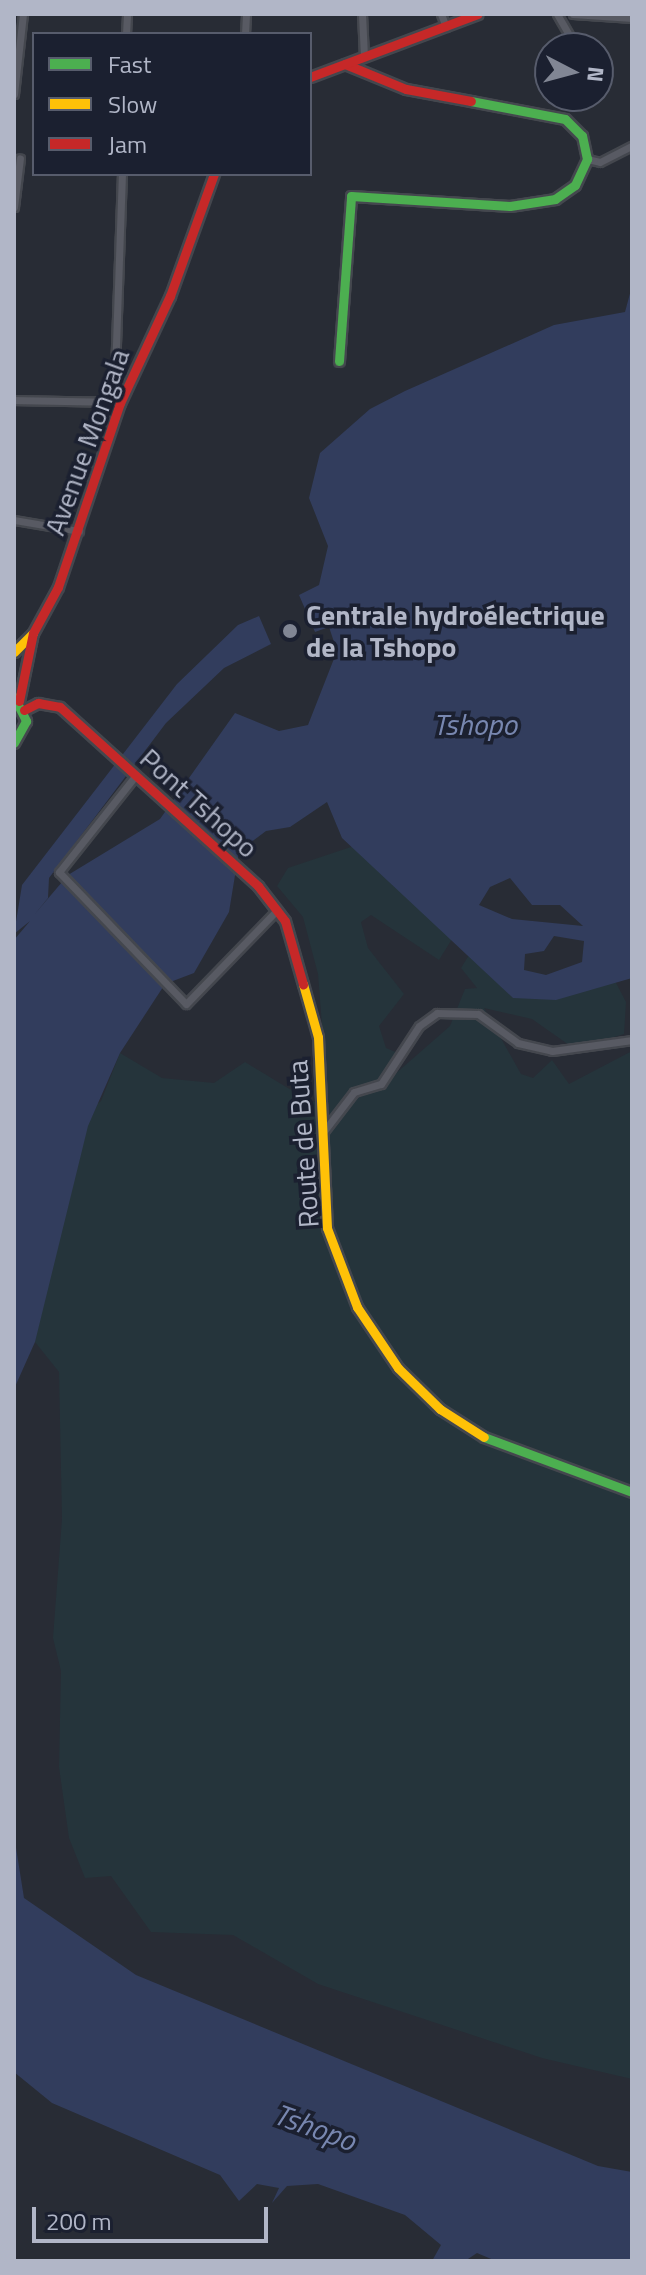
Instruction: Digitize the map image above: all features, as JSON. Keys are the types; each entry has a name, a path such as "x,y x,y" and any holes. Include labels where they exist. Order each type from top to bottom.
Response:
{"main road":[{"path":"312,76 478,14"},
{"path":"339,361 351,196 510,206 555,199 575,185 587,159 582,136 565,119 406,89 345,64"},
{"name":"Avenue Mongala","path":"33,633 79,531 117,402 170,296 213,176"},
{"path":"14,652 33,633"},
{"path":"14,743 24,732 19,702 33,633"},
{"name":"Pont Tshopo","path":"19,702 60,707 258,886"},
{"name":"Route de Buta","path":"258,886 278,909 318,1037 327,1228 357,1307 398,1368 440,1409 505,1450 632,1492"}],"street":[{"path":"14,94 23,14"},
{"path":"362,14 364,57"},
{"path":"441,14 446,27"},
{"path":"557,14 568,32"},
{"path":"573,14 632,18"},
{"path":"587,159 600,162 632,146"},
{"path":"14,207 20,158"},
{"path":"14,400 117,402 122,176"},
{"path":"14,520 79,531"},
{"path":"136,775 59,872 186,1004 278,909"},
{"path":"323,1133 354,1092 381,1084 419,1026 437,1013 478,1014 518,1043 552,1051 632,1040"}],"shaded area":[{"path":"354,846 452,939 439,960 371,915 361,922 368,948 404,994 379,1026 386,1048 400,1054 386,1082 450,1026 465,989 477,988 461,968 469,955 513,998 615,981 626,1002 624,1034 585,1046 569,1045 532,1019 484,1008 521,1074 533,1078 552,1060 569,1084 632,1051 632,2079 542,2058 318,1984 233,1935 151,1932 111,1876 85,1878 69,1838 59,1767 61,1671 53,1638 62,1519 59,1372 35,1342 35,1298 87,1112 101,1101 120,1053 162,1078 214,1083 245,1062 311,1102 328,1102 318,974 303,917 277,886 288,868"}],"water":[{"name":"Tshopo","path":"632,286 632,978 556,1000 513,998 342,838 327,802 290,827 266,831 239,851 229,912 194,973 165,984 120,1053 88,1126 35,1342 14,1389 14,940 30,921 14,934 22,885 177,684 238,625 259,616 271,644 224,668 166,723 49,878 48,898 34,915 68,875 160,819 235,713 279,731 308,725 337,651 329,627 315,632 299,595 319,585 328,546 309,498 320,453 370,409 405,391 554,325 625,312","holes":["510,878 532,905 560,905 583,926 512,919 479,905 490,887","554,936 584,941 582,962 546,975 524,970 525,954 544,951"]},
{"name":"Tshopo","path":"14,1835 24,1898 136,1975 598,2166 632,2172 632,2261 496,2261 477,2253 465,2261 432,2261 441,2245 405,2215 318,2184 287,2186 272,2203 279,2188 257,2184 239,2201 220,2175 52,2103 14,2072"}],"traffic: fast":[{"path":"339,361 351,196 510,206 555,199 575,185 587,159 582,136 565,119 471,101"},
{"path":"14,697 26,721 14,743"},
{"path":"484,1437 632,1492"}],"traffic: slow":[{"path":"14,652 33,633"},
{"path":"303,984 318,1037 327,1228 357,1307 398,1368 440,1409 484,1437"}],"traffic: jam":[{"path":"312,76 478,14"},
{"path":"345,64 406,89 471,101"},
{"path":"19,701 33,633 58,587 120,403 170,296 213,176"},
{"path":"24,710 38,703 60,707 258,886 285,921 303,984"}],"place":[{"name":"Centrale hydroélectrique de la Tshopo","path":"290,631"}]}
